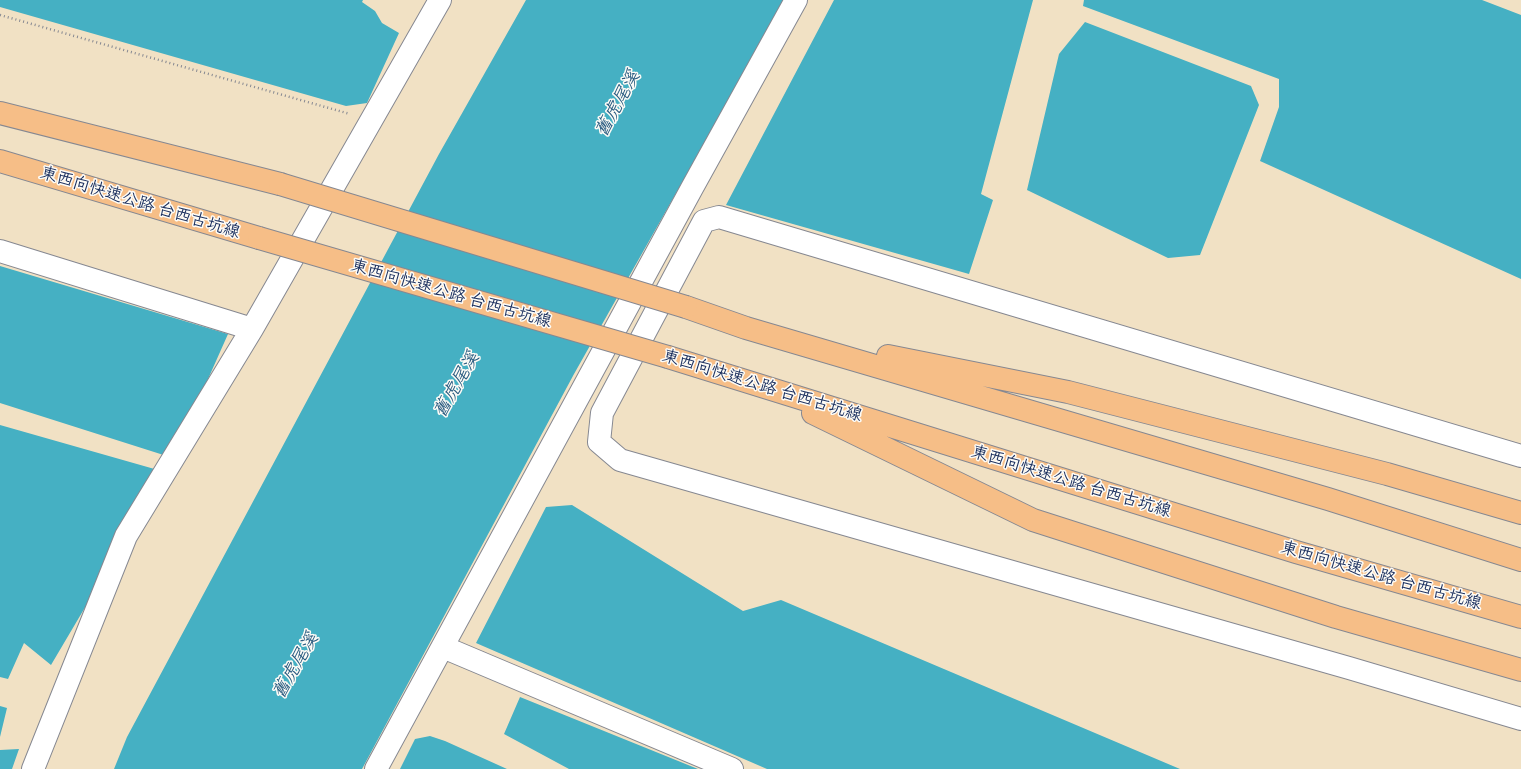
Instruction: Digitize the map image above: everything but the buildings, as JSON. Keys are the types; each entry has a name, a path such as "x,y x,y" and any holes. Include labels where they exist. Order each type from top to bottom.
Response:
{"highway":[{"path":"0,113 280,184 686,307 746,328 1328,500 1521,560"},
{"name":"東西向快速公路 台西古坑線","path":"0,161 259,238 668,356 1296,552 1521,617"},
{"path":"746,328 1068,392 1387,474 1521,513"},
{"path":"749,382 1033,520 1336,617 1521,670"}],"street":[{"path":"33,769 126,536 252,330 440,0"},
{"path":"376,769 796,0"},
{"path":"1521,456 719,217 704,221 602,412 599,442 620,460 1349,668 1521,719"},
{"path":"0,251 252,330"},
{"path":"442,647 732,769"}],"path":[{"path":"0,15 372,120"}],"water":[{"path":"0,0 363,0 362,2 375,11 382,23 399,33 367,103 346,106 0,7"},
{"name":"舊虎尾溪","path":"526,0 785,0 574,374 362,769 114,769 127,737 439,154"},
{"path":"834,0 1033,0 981,194 993,200 969,274 726,205"},
{"path":"1084,0 1482,0 1521,15 1521,279 1260,161 1279,107 1279,79 1083,6"},
{"path":"1085,22 1251,86 1259,105 1200,255 1168,258 1027,190 1059,54"},
{"path":"0,266 228,334 173,458 0,403"},
{"path":"0,425 165,472 51,665 24,643 8,679 0,677"},
{"path":"572,505 743,611 781,600 1180,769 767,769 476,643 546,507"},
{"path":"520,697 698,769 569,769 504,734"},
{"path":"0,706 7,708 0,737"},
{"path":"430,736 445,741 507,769 400,769 415,739"},
{"path":"19,749 12,769 0,769 0,750"}]}
